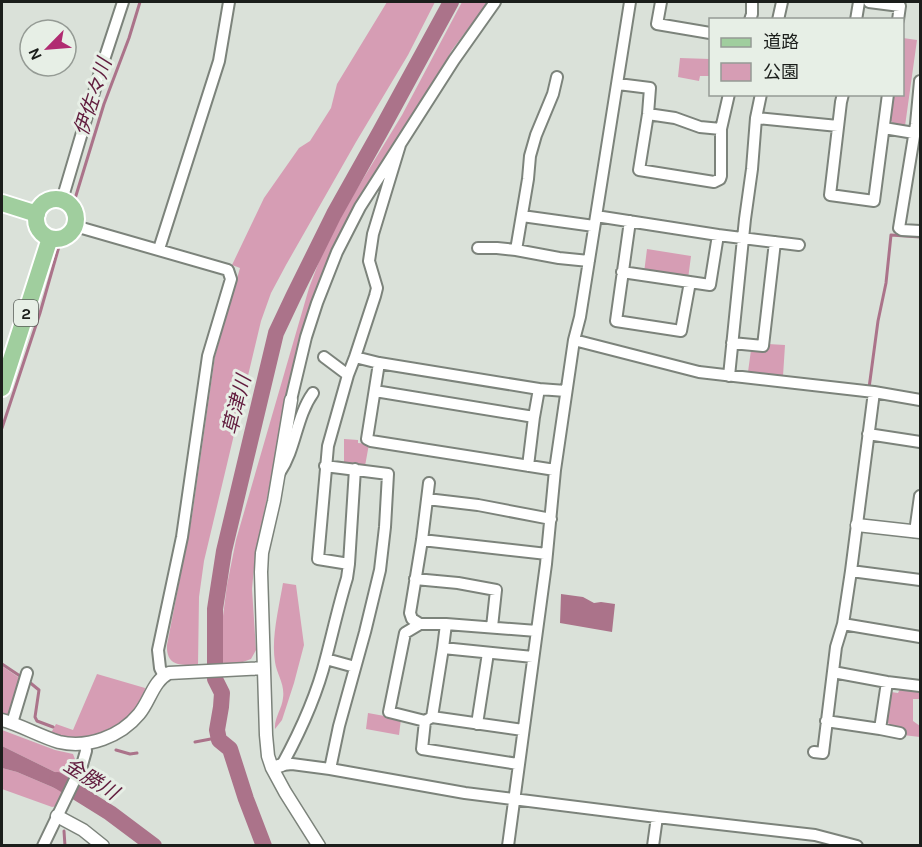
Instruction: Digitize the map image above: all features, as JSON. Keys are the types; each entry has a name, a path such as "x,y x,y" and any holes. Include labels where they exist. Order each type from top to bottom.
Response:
{"main road":[{"path":"56,199 62,200 72,207 76,219 75,226 68,236 50,238 40,231 36,220 37,214 44,203 56,199"},
{"path":"2,203 37,214"},
{"name":"2","path":"2,388 50,238"}],"street":[{"path":"62,200 123,2"},
{"path":"159,249 219,62 229,2"},
{"path":"319,846 285,792 277,766 268,756 266,735 261,591 262,553 279,474 291,400 306,337 317,303 333,262 360,207 454,60 495,2"},
{"path":"508,846 566,391 580,317 630,2"},
{"path":"661,2 657,24 709,33"},
{"path":"750,18 752,2"},
{"path":"778,18 782,2"},
{"path":"856,18 859,2"},
{"path":"869,2 900,6 898,18"},
{"path":"516,250 530,156 557,77"},
{"path":"921,81 917,127 899,228 921,231"},
{"path":"618,84 650,88 639,171 709,182 717,181 721,176 721,129 729,96"},
{"path":"729,375 756,118 761,96"},
{"path":"843,96 830,195 874,201 888,96"},
{"path":"648,114 675,118 700,127 721,129"},
{"path":"756,118 838,126"},
{"path":"884,128 917,127"},
{"path":"349,564 318,559 325,466 329,439 377,288 369,261 373,234 400,145"},
{"path":"522,216 630,221 799,245"},
{"path":"630,221 616,321 681,331 690,282"},
{"path":"75,226 228,270 231,279 208,356 183,537 158,650 160,668 164,676"},
{"path":"622,272 710,285 718,235"},
{"path":"732,343 763,346 775,242"},
{"path":"478,248 516,250 589,261"},
{"path":"574,340 699,372 874,392 921,400"},
{"path":"324,357 348,375"},
{"path":"355,357 539,389 566,391"},
{"path":"379,363 367,439 370,441 555,470"},
{"path":"528,466 539,389"},
{"path":"375,391 534,417"},
{"path":"814,752 823,753 836,647 843,624 851,571 874,392"},
{"path":"279,474 288,457 305,403 313,393"},
{"path":"868,434 921,442"},
{"path":"325,466 388,474 380,570 330,769"},
{"path":"277,766 306,717 326,659 349,564 355,469"},
{"path":"420,624 412,619 410,613 429,483"},
{"path":"857,525 918,532 921,496"},
{"path":"427,499 478,505 551,519"},
{"path":"422,540 547,554"},
{"path":"851,571 921,580"},
{"path":"415,579 496,590 492,627"},
{"path":"523,730 389,712 405,633 420,624 537,630"},
{"path":"446,624 422,749 518,764"},
{"path":"843,624 921,637"},
{"path":"443,648 533,657"},
{"path":"477,724 488,653"},
{"path":"326,659 355,667"},
{"path":"27,673 7,722 69,744 85,743 111,735 133,721 145,707 156,685 169,673 264,668"},
{"path":"833,672 921,686"},
{"path":"880,729 887,682"},
{"path":"826,722 900,733"},
{"path":"43,846 82,765 85,743"},
{"path":"277,766 292,764 330,769 465,793 657,817 797,840 815,835 857,846"},
{"path":"58,814 103,846"},
{"path":"653,846 657,817"}],"green space":[{"path":"387,2 435,2 408,55 271,293 261,321 204,561 199,597 198,665 176,663 169,657 167,645 192,516 215,356 240,268 232,265 264,198 299,148 310,141 331,108 337,84"},
{"path":"462,2 488,2 452,50 429,91 368,184 334,248 309,311 292,376 255,556 252,589 256,650 251,659 240,663 222,664 223,616 236,540 309,288 323,251 341,215 402,115"},
{"path":"904,38 917,40 905,126 894,125 890,119 893,96 904,96"},
{"path":"680,58 709,59 709,76 700,76 699,81 678,77"},
{"path":"647,249 691,256 688,279 644,273"},
{"path":"768,344 785,345 783,376 748,372 751,350 767,351"},
{"path":"344,439 369,444 365,466 344,463"},
{"path":"283,583 296,585 304,645 282,720 275,729 283,693 275,662 274,643"},
{"path":"2,666 21,679 12,713 8,716 2,714"},
{"path":"97,674 145,688 138,708 121,724 90,737 65,737 51,733 56,724 73,730"},
{"path":"900,689 920,692 920,699 913,699 913,721 920,726 920,737 903,735 904,729 891,726 886,721 891,692 898,693"},
{"path":"368,713 401,719 399,735 366,729"},
{"path":"2,730 55,750 73,754 76,762 69,779 2,746"},
{"path":"2,768 64,792 58,806 52,807 2,789"}],"shaded area":[{"path":"561,594 583,597 594,603 615,604 612,632 560,623"},
{"path":"2,746 69,779 64,792 2,768"}],"waterway":[{"name":"伊佐々川","path":"74,202 104,104 140,2"},
{"name":"草津川","path":"264,846 230,749 219,740 217,730 222,693 215,679 215,609 224,551 276,333 334,214 451,2"},
{"path":"869,388 878,321 886,283 891,235 920,237"},
{"name":"伊佐々川","path":"2,428 40,313 60,243"},
{"name":"伊佐々川","path":"2,664 23,678"},
{"name":"伊佐々川","path":"28,681 39,690 35,717 37,721 53,727"},
{"name":"伊佐々川","path":"195,742 216,738 219,740"},
{"name":"伊佐々川","path":"116,750 130,754 137,753"},
{"name":"金勝川","path":"57,780 110,813 154,846"},
{"name":"伊佐々川","path":"64,831 65,846"}]}
